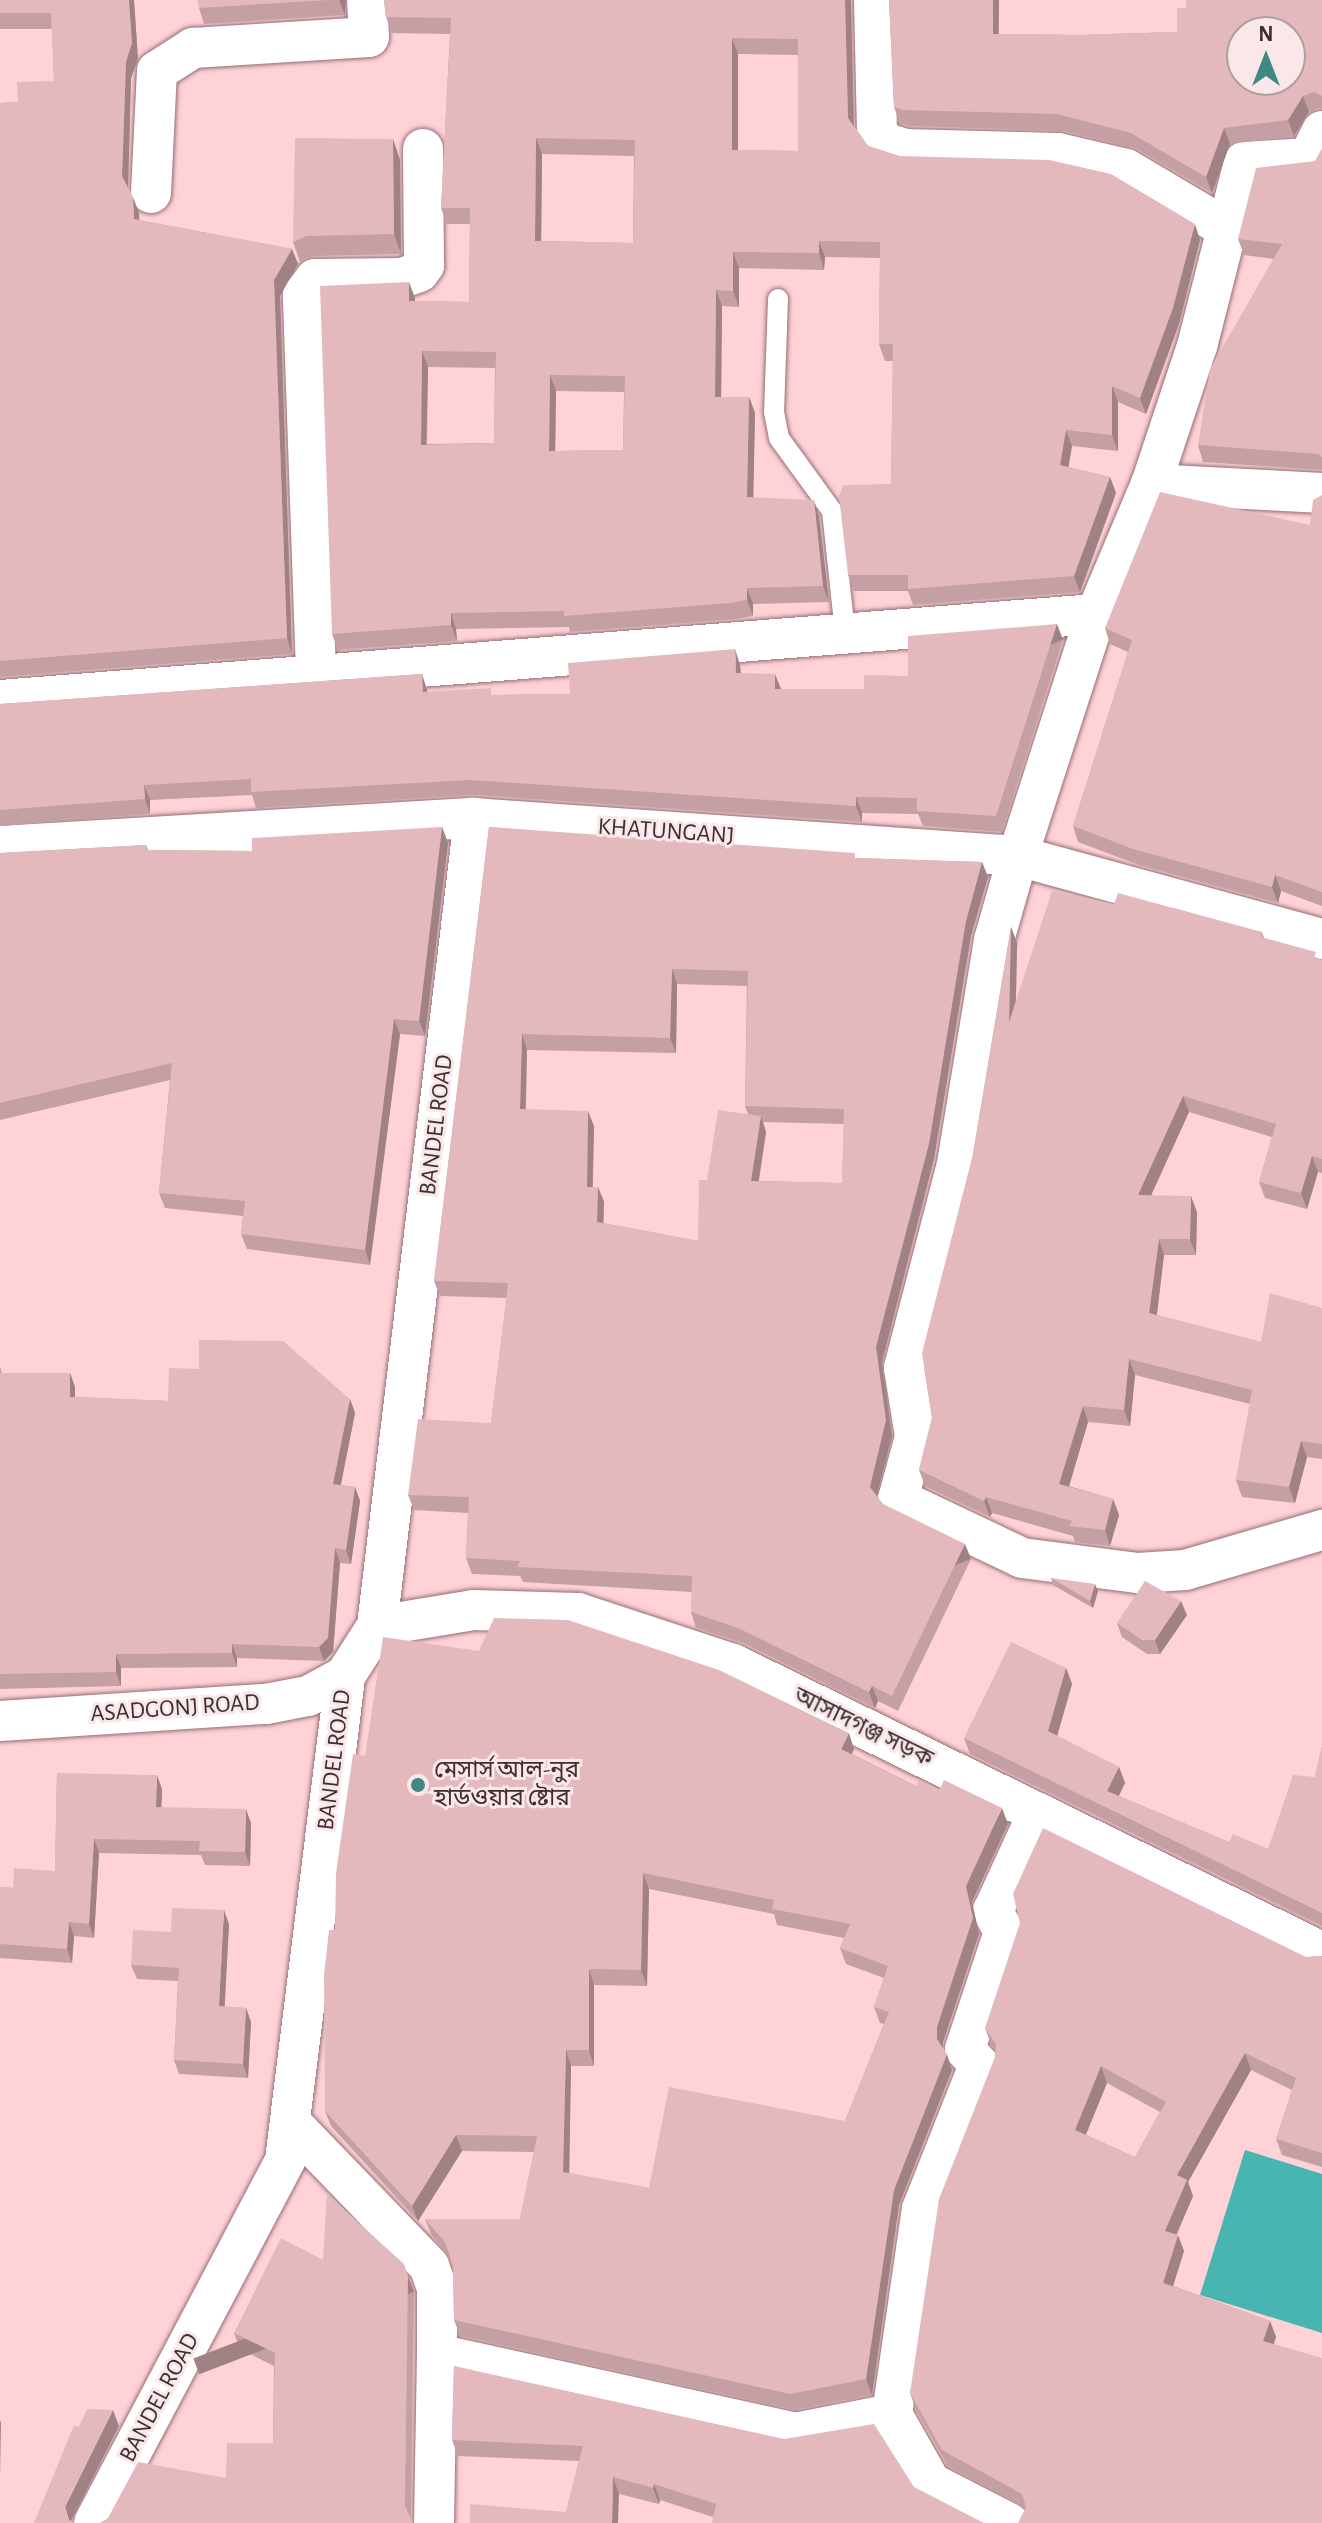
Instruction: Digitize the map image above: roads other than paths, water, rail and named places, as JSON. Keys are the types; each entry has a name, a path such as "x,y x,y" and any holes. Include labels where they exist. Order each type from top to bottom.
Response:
{"street":[{"path":"151,193 157,71 193,48 369,37 367,0"},
{"path":"874,0 877,134 889,144 905,149 1058,153 1126,169 1229,230"},
{"path":"1322,131 1308,158 1244,162 1229,230 1151,484 1096,614 1018,856 994,940 957,1164 904,1368 915,1437 898,1499 1022,1558 1138,1573 1185,1570 1322,1530"},
{"path":"316,673 303,295 315,279 402,278 419,272 424,265 423,149"},
{"path":"1151,484 1322,493"},
{"path":"0,700 1096,614"},
{"name":"KHATUNGANJ","path":"0,846 474,818 1018,856 1322,939"},
{"name":"BANDEL ROAD","path":"94,2523 285,2160 345,1676 377,1626 474,818"},
{"name":"আসাদগঞ্জ সড়ক","path":"377,1626 474,1610 578,1613 733,1664 1322,1952"},
{"name":"ASADGONJ ROAD","path":"0,1721 266,1704 308,1696 345,1676"},
{"path":"1009,2523 931,2483 892,2414 922,2209 979,2065 965,2049 1004,1932 993,1911 1038,1813"},
{"path":"291,2123 429,2266 437,2288 434,2523"},
{"path":"437,2354 795,2433 892,2414"}],"lane":[{"path":"778,299 774,412 779,438 832,511 845,632"}],"water":[{"path":"1245,2150 1322,2174 1322,2333 1200,2295"}],"place":[{"name":"মেসার্স আল-নুর হার্ডওয়ার ষ্টোর","path":"418,1785"}]}
